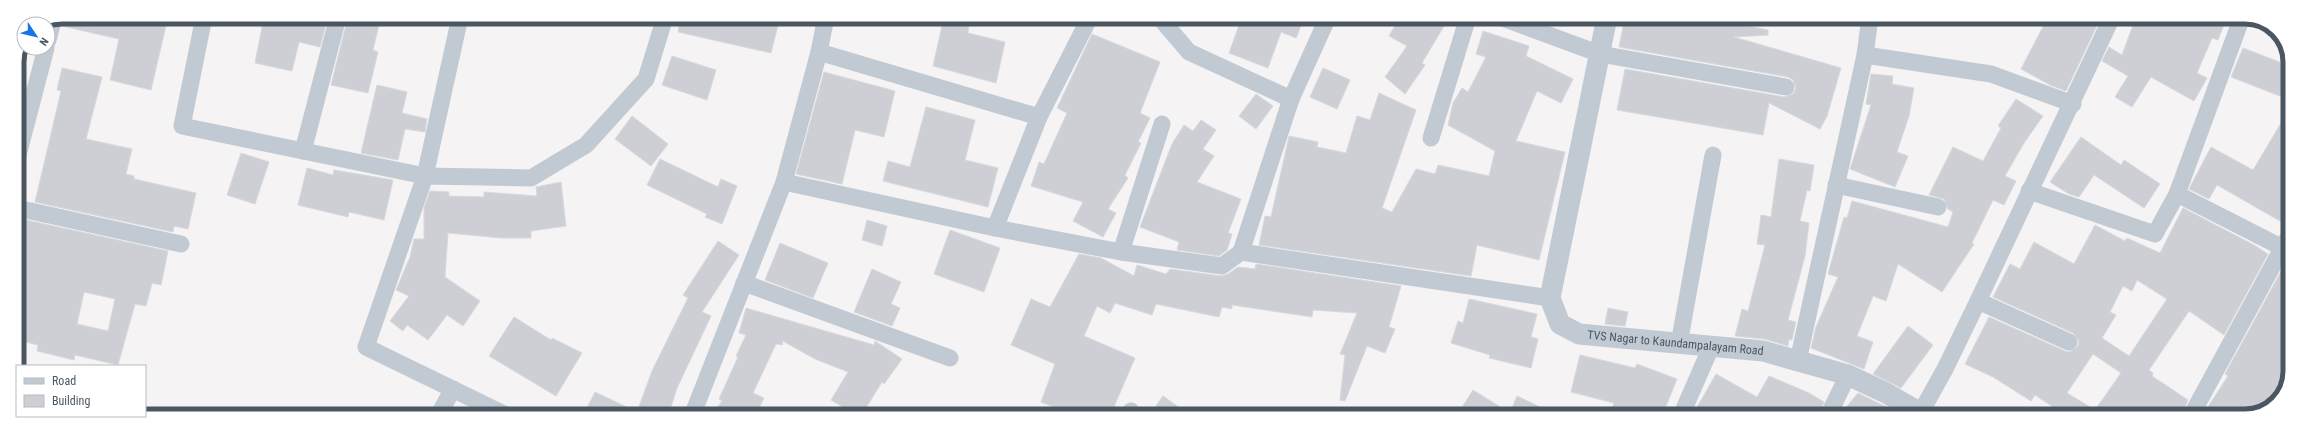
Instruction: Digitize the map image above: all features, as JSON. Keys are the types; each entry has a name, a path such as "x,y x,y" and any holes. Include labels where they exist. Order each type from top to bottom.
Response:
{"street":[{"path":"203,24 182,126 425,176 530,178 586,145 646,79 663,24"},
{"path":"302,151 336,24"},
{"path":"458,24 425,176 366,347 494,409"},
{"path":"695,409 784,182 819,52 825,24"},
{"path":"995,228 1039,117 1086,24"},
{"path":"1165,24 1190,52 1291,99"},
{"path":"784,182 995,228 1121,252 1222,266 1241,252 1291,99 1325,24"},
{"path":"1431,138 1466,24"},
{"path":"1519,24 1600,54 1786,87"},
{"path":"1241,252 1550,298 1606,24"},
{"path":"1798,361 1865,55 1869,24"},
{"path":"1925,409 2029,191 2073,104 2109,24"},
{"path":"2029,191 2154,234 2177,194 2239,24"},
{"path":"819,52 1039,117"},
{"path":"1865,55 1991,74 2073,104"},
{"path":"24,132 44,56"},
{"path":"1121,252 1162,124"},
{"path":"1679,344 1714,155"},
{"path":"1836,185 1938,207"},
{"path":"2177,194 2283,240"},
{"path":"24,210 181,244"},
{"path":"2195,409 2283,247"},
{"path":"744,283 950,358"},
{"name":"TVS Nagar to Kaundampalayam Road","path":"1550,298 1560,324 1579,334 1763,352 1848,375 1913,409"},
{"path":"1978,301 2069,342"},
{"path":"1684,409 1711,346"},
{"path":"1831,409 1848,375"},
{"path":"442,409 453,389"}],"building":[{"path":"62,24 166,24 151,90 110,80 119,39 62,26"},
{"path":"263,24 326,24 320,47 299,42 292,71 255,63"},
{"path":"346,24 379,24 373,50 378,52 368,93 331,85"},
{"path":"680,24 778,24 771,53 678,32"},
{"path":"942,24 969,24 968,33 1005,42 996,83 933,66"},
{"path":"1239,24 1302,24 1296,38 1281,32 1268,68 1229,53"},
{"path":"1396,24 1440,24 1444,26 1422,63 1425,65 1405,94 1385,77 1407,46 1389,36"},
{"path":"1624,24 1738,24 1768,30 1768,35 1734,37 1841,68 1827,116 1820,129 1769,103 1763,135 1617,110 1625,69 1784,97 1793,94 1796,88 1793,80 1788,77 1619,47"},
{"path":"2044,24 2098,24 2066,91 2050,85 2021,69"},
{"path":"2133,24 2224,24 2218,40 2212,38 2197,73 2207,78 2194,101 2151,77 2132,107 2115,97 2128,76 2102,61 2109,47 2122,55"},
{"path":"1483,31 1529,46 1526,56 1573,79 1561,103 1537,91 1516,141 1565,152 1539,260 1477,245 1471,276 1259,245 1265,216 1271,217 1289,136 1318,142 1317,147 1346,153 1357,116 1370,120 1379,93 1416,110 1382,208 1392,212 1416,169 1435,174 1438,165 1489,176 1495,151 1448,125 1453,103 1462,88 1468,92 1486,57 1476,54"},
{"path":"1092,34 1160,62 1140,113 1150,118 1138,142 1141,143 1125,175 1128,178 1108,209 1116,213 1103,237 1073,221 1083,202 1031,186 1039,162 1044,164 1067,113 1057,108"},
{"path":"2243,48 2283,63 2283,97 2231,77"},
{"path":"672,56 716,70 707,100 662,85"},
{"path":"62,68 102,77 86,139 132,149 126,174 134,176 134,179 196,193 188,229 174,226 173,232 35,202 61,91 57,90"},
{"path":"1323,68 1350,80 1337,109 1310,97"},
{"path":"824,72 895,91 884,137 855,130 842,184 796,174"},
{"path":"1871,74 1893,76 1892,84 1914,88 1909,116 1897,152 1908,156 1895,187 1850,169 1871,105 1866,104"},
{"path":"377,85 407,92 402,113 427,119 425,132 405,129 398,160 361,153"},
{"path":"1256,94 1273,106 1256,129 1239,116"},
{"path":"2016,99 2043,116 2024,143 2005,176 2016,181 2004,205 1993,200 1972,243 1974,244 1942,292 1898,264 1886,301 1873,296 1857,336 1873,342 1864,369 1811,348 1816,327 1838,277 1828,274 1844,217 1847,218 1852,201 1948,227 1953,212 1948,209 1944,199 1929,195 1953,147 1983,161 2001,128 1998,126"},
{"path":"926,107 975,120 965,160 998,168 988,207 883,181 888,161 910,167"},
{"path":"632,116 668,144 651,166 615,139"},
{"path":"1201,120 1216,130 1203,149 1214,156 1197,182 1241,199 1228,233 1232,234 1227,250 1219,256 1177,250 1179,242 1140,227 1172,144 1184,125 1193,131"},
{"path":"2283,120 2283,223 2217,185 2209,199 2189,189 2211,147 2253,170"},
{"path":"2081,137 2121,165 2124,160 2160,184 2144,208 2094,175 2079,197 2069,194 2050,182"},
{"path":"241,153 269,162 255,204 227,195"},
{"path":"660,159 718,187 721,179 737,186 722,224 705,217 707,214 647,185"},
{"path":"1779,159 1814,165 1810,191 1807,190 1800,221 1809,223 1805,256 1788,320 1796,322 1792,340 1789,339 1788,346 1764,339 1735,336 1742,309 1748,311 1765,245 1757,244 1761,215 1771,217"},
{"path":"307,168 333,175 334,170 393,180 384,220 349,212 348,217 298,205"},
{"path":"561,182 566,226 531,231 531,238 501,238 448,233 445,277 480,301 463,326 447,315 428,340 407,325 403,331 390,321 409,296 396,290 410,257 414,239 424,239 424,208 430,191 449,192 449,196 484,197 484,192 537,196 536,187"},
{"path":"2183,208 2254,245 2268,254 2224,335 2189,311 2149,370 2153,373 2152,376 2188,400 2184,409 2096,409 2121,373 2093,354 2067,393 2093,409 2056,409 2035,395 2031,401 1993,377 1965,364 1989,317 2065,351 2070,352 2078,346 2079,341 2073,333 1993,297 2010,264 2020,269 2034,242 2074,264 2095,225 2125,241 2127,238 2160,253","holes":["2137,280 2167,299 2129,356 2102,338 2116,315 2110,312 2123,286 2132,291"]},
{"path":"24,220 168,251 161,285 152,283 146,306 135,304 118,365 75,355 74,360 37,351 38,345 24,342","holes":["84,292 115,299 108,331 77,324"]},
{"path":"867,220 887,226 882,246 862,240"},
{"path":"950,230 1000,248 984,292 934,274"},
{"path":"718,241 739,255 702,312 711,316 677,388 670,409 638,409 652,371 688,298 683,295"},
{"path":"780,243 828,263 813,298 765,280"},
{"path":"1079,254 1101,258 1134,276 1137,265 1166,274 1170,269 1221,276 1228,274 1238,267 1255,269 1256,264 1401,286 1389,327 1395,329 1385,353 1367,346 1345,401 1340,400 1345,355 1340,354 1357,313 1313,310 1312,317 1232,305 1232,309 1222,307 1219,317 1156,304 1152,315 1115,303 1110,313 1097,306 1084,336 1135,358 1113,409 1059,409 1041,402 1055,364 1011,345 1031,299 1050,307"},
{"path":"2283,268 2283,376 2279,388 2270,399 2259,406 2244,409 2207,409 2228,376 2225,374"},
{"path":"872,269 901,282 891,304 900,308 892,326 854,312"},
{"path":"1469,299 1537,314 1531,337 1538,339 1531,368 1489,358 1490,355 1451,343 1458,321 1463,323"},
{"path":"746,308 874,345 875,341 902,359 884,384 882,382 865,409 846,409 831,400 848,372 815,359 783,341 782,345 776,344 753,393 764,398 758,409 717,409 722,401 719,399 746,335 739,333"},
{"path":"1608,308 1628,312 1625,326 1605,324"},
{"path":"514,317 551,340 552,338 582,353 556,396 489,356"},
{"path":"1908,326 1933,345 1901,388 1873,374"},
{"path":"1580,355 1635,368 1637,364 1677,379 1665,409 1612,409 1614,403 1571,392"},
{"path":"1716,374 1757,397 1769,376 1809,393 1824,402 1821,409 1696,409"},
{"path":"1473,390 1504,409 1461,409"},
{"path":"595,392 631,409 586,409"},
{"path":"1858,393 1887,407 1885,409 1845,409"},
{"path":"1163,396 1181,409 1154,409"},
{"path":"1517,396 1544,409 1512,409"}]}
